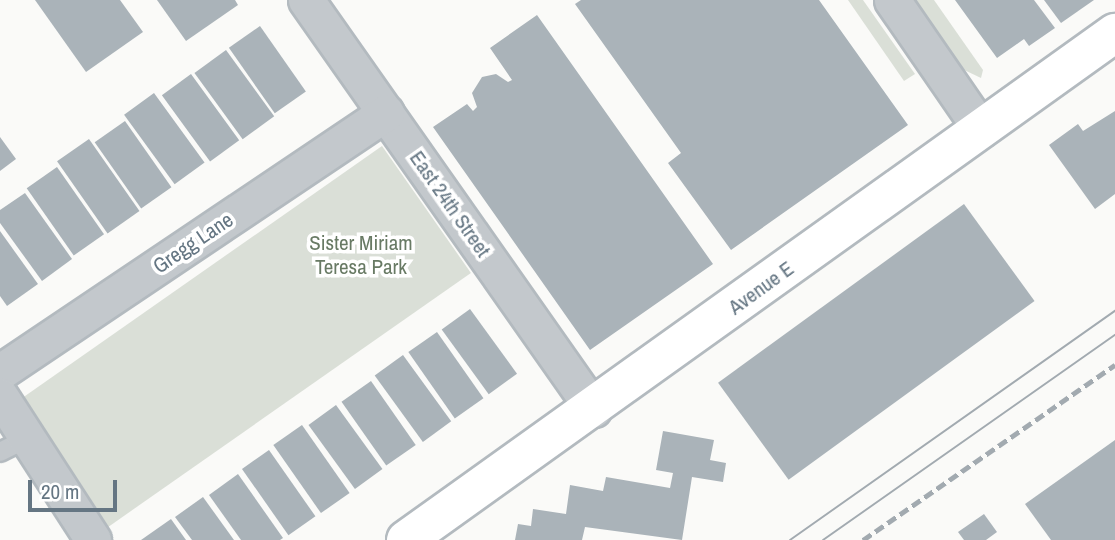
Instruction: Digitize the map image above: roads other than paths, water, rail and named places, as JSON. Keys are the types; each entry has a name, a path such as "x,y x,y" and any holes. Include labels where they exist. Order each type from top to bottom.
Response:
{"main road":[{"name":"Avenue E","path":"406,540 593,409 1115,33"}],"street":[{"name":"East 24th Street","path":"306,0 593,409"},
{"path":"891,0 981,129"},
{"name":"Gregg Lane","path":"0,372 386,113"},
{"path":"0,396 12,446 93,540"}],"tram line":[{"path":"790,540 1115,311"},
{"path":"823,540 1115,335"}],"railway":[{"path":"863,540 1115,365"}],"park label":[{"name":"Sister Miriam Teresa Park","path":"361,255"}]}
